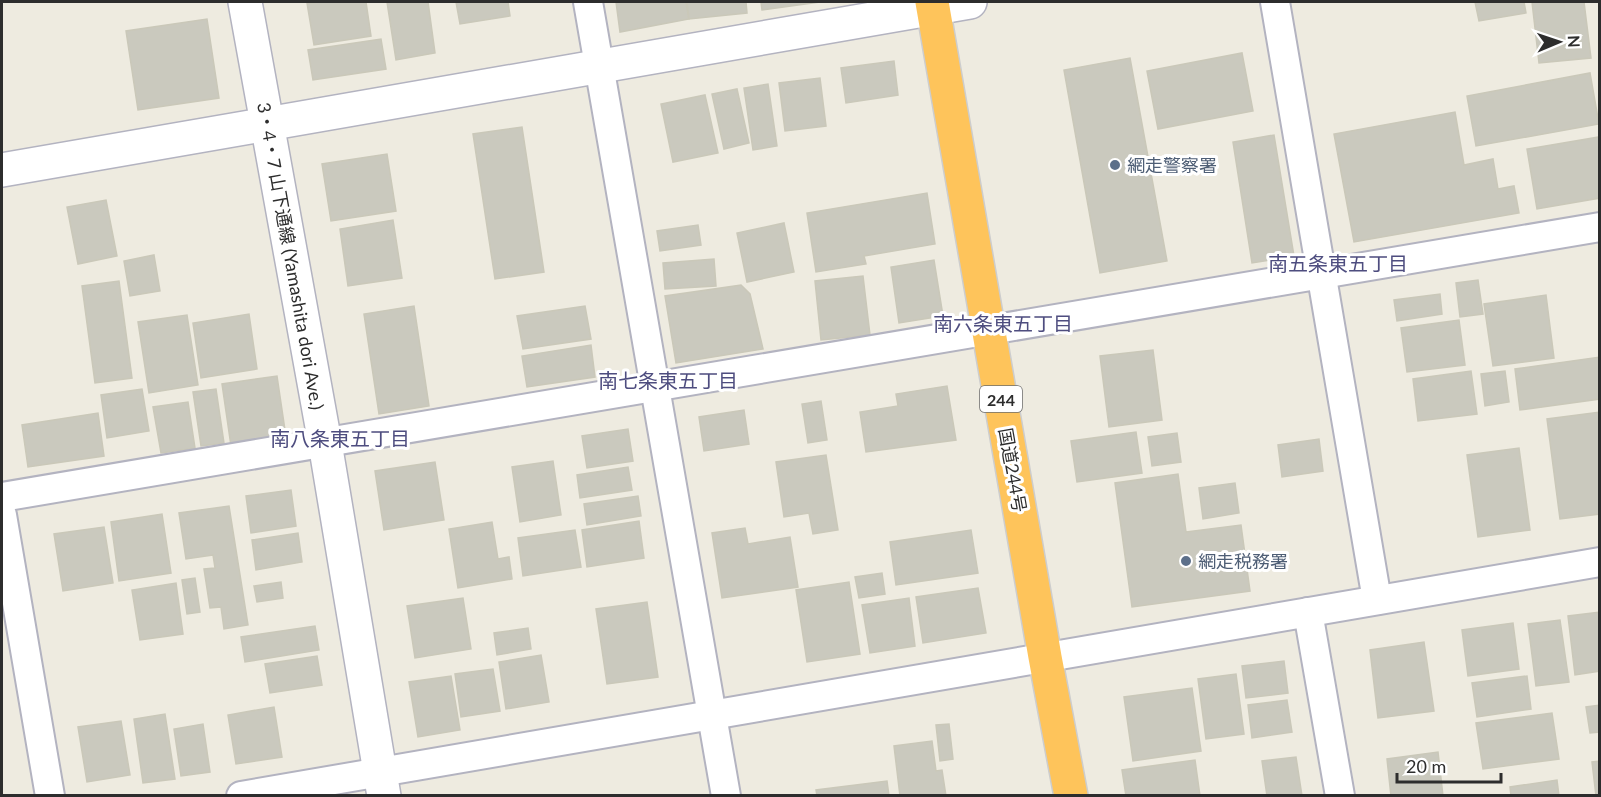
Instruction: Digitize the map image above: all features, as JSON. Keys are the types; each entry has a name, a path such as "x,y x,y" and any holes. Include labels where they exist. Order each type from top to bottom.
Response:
{"highway":[{"name":"国道244号","path":"933,5 1045,657 1071,795"}],"street":[{"name":"3・4・7 山下通線 (Yamashita dori Ave.)","path":"245,2 325,443 382,784"},
{"path":"588,2 726,795"},
{"path":"2,170 933,5 970,2"},
{"path":"1275,2 1377,600"},
{"path":"2,498 1599,227"},
{"path":"2,515 50,795"},
{"path":"242,795 382,784 712,715 1599,562"},
{"path":"1308,612 1340,795"}],"building":[{"path":"366,2 371,36 314,45 307,3"},
{"path":"387,2 428,2 435,53 396,60"},
{"path":"456,2 508,2 510,16 460,24"},
{"path":"616,2 686,2 689,19 620,32"},
{"path":"687,2 746,2 747,13 689,19"},
{"path":"761,2 820,2 762,10"},
{"path":"1475,2 1524,2 1526,13 1479,21"},
{"path":"1532,2 1584,2 1591,58 1539,63"},
{"path":"207,19 219,98 138,110 126,31"},
{"path":"381,39 386,69 313,80 308,50"},
{"path":"1242,53 1253,111 1158,129 1147,71"},
{"name":"網走警察署","path":"1130,58 1167,261 1100,273 1064,70"},
{"path":"894,61 898,95 846,103 841,68"},
{"path":"1590,73 1599,124 1476,146 1467,96"},
{"path":"820,78 826,126 785,131 779,83"},
{"path":"768,84 777,146 753,150 744,88"},
{"path":"737,89 749,143 724,149 712,94"},
{"path":"705,95 718,153 673,162 661,104"},
{"path":"1455,112 1464,165 1493,159 1498,189 1514,186 1519,213 1354,242 1334,134"},
{"path":"522,127 544,272 495,279 473,134"},
{"path":"1274,135 1294,256 1252,263 1233,142"},
{"path":"1599,137 1600,198 1537,209 1527,149"},
{"path":"387,154 396,211 331,221 322,164"},
{"path":"927,193 935,244 864,256 866,264 816,272 807,213"},
{"path":"106,200 117,256 78,264 67,207"},
{"path":"393,220 402,278 348,286 340,229"},
{"path":"784,223 794,272 747,282 737,233"},
{"path":"698,225 701,245 660,251 657,231"},
{"path":"154,255 160,291 130,296 124,261"},
{"path":"714,259 716,286 665,289 663,263"},
{"path":"934,260 943,316 899,323 891,267"},
{"path":"863,276 870,335 821,340 815,281"},
{"path":"1478,280 1483,314 1460,317 1456,283"},
{"path":"119,281 132,378 95,383 82,286"},
{"path":"741,285 750,294 763,349 676,363 665,296"},
{"path":"1440,294 1442,314 1397,321 1394,300"},
{"path":"1546,295 1554,358 1493,366 1484,304"},
{"path":"414,306 429,406 379,414 364,314"},
{"path":"585,306 591,339 523,349 517,316"},
{"path":"249,314 257,369 201,378 193,323"},
{"path":"187,315 198,385 149,393 138,322"},
{"path":"1459,320 1465,365 1407,372 1401,328"},
{"path":"591,345 595,377 527,387 522,356"},
{"path":"1153,350 1162,420 1109,427 1100,356"},
{"path":"1600,357 1600,399 1520,410 1515,369"},
{"path":"1471,371 1477,414 1418,421 1413,379"},
{"path":"1505,371 1509,402 1485,406 1481,374"},
{"path":"277,376 286,437 231,446 222,384"},
{"path":"947,386 956,440 866,452 860,412 898,406 896,394"},
{"path":"142,389 149,431 107,438 101,395"},
{"path":"216,389 224,443 201,446 193,392"},
{"path":"821,401 827,440 808,443 802,404"},
{"path":"188,402 195,448 161,453 153,407"},
{"path":"744,410 749,444 704,451 699,417"},
{"path":"1600,412 1600,514 1560,519 1547,419"},
{"path":"98,413 104,456 28,467 22,425"},
{"path":"628,429 633,461 587,468 582,436"},
{"path":"1136,432 1142,473 1077,482 1071,441"},
{"path":"1177,433 1181,462 1152,466 1148,437"},
{"path":"1319,439 1323,471 1282,477 1278,445"},
{"path":"1519,448 1530,530 1478,537 1467,455"},
{"path":"826,455 838,530 813,534 809,513 784,517 776,462"},
{"path":"553,461 561,515 520,522 512,467"},
{"path":"435,462 444,520 384,530 375,471"},
{"path":"628,467 632,490 580,498 577,475"},
{"name":"網走税務署","path":"1178,474 1186,532 1241,525 1250,591 1132,607 1115,483"},
{"path":"1235,483 1239,513 1203,519 1199,488"},
{"path":"291,490 296,526 251,533 246,496"},
{"path":"638,496 641,516 587,525 584,504"},
{"path":"229,506 248,625 224,629 221,607 210,608 204,569 215,568 213,555 186,559 179,513"},
{"path":"162,514 171,573 119,581 111,522"},
{"path":"639,521 644,558 587,567 582,530"},
{"path":"492,522 498,559 509,557 512,579 458,588 449,529"},
{"path":"104,527 113,583 63,591 54,534"},
{"path":"745,528 748,544 790,537 798,587 722,598 712,533"},
{"path":"575,530 581,567 523,576 518,538"},
{"path":"971,530 978,573 896,585 890,542"},
{"path":"298,533 302,562 256,570 252,540"},
{"path":"882,573 885,594 859,598 855,577"},
{"path":"195,578 200,612 187,614 182,580"},
{"path":"281,582 283,598 257,602 254,586"},
{"path":"849,582 860,654 807,662 796,590"},
{"path":"176,583 183,634 140,640 132,590"},
{"path":"978,588 986,633 923,643 916,597"},
{"path":"463,598 471,649 415,658 407,606"},
{"path":"909,598 915,646 870,653 862,605"},
{"path":"647,602 658,677 607,684 596,609"},
{"path":"1600,612 1600,671 1575,675 1568,616"},
{"path":"1560,620 1569,682 1536,686 1528,624"},
{"path":"1513,623 1519,669 1468,676 1462,630"},
{"path":"315,626 319,650 245,662 241,637"},
{"path":"528,628 531,649 497,655 494,633"},
{"path":"1424,642 1434,711 1378,718 1370,650"},
{"path":"541,655 549,702 506,709 499,662"},
{"path":"317,656 322,685 270,693 265,664"},
{"path":"1284,661 1288,693 1246,698 1242,666"},
{"path":"493,669 500,711 461,717 455,674"},
{"path":"1236,674 1244,734 1206,739 1198,679"},
{"path":"451,676 460,730 418,737 409,682"},
{"path":"1527,676 1531,709 1477,717 1472,683"},
{"path":"1192,688 1201,751 1133,761 1124,697"},
{"path":"1287,700 1292,732 1252,738 1248,705"},
{"path":"1600,705 1600,732 1590,733 1586,707"},
{"path":"274,707 282,757 236,764 228,715"},
{"path":"1552,713 1559,759 1483,769 1476,723"},
{"path":"165,714 175,779 143,783 134,719"},
{"path":"121,721 130,775 87,782 78,727"},
{"path":"203,724 210,772 181,776 174,729"},
{"path":"949,724 953,759 940,761 936,725"},
{"path":"932,741 936,771 942,770 946,796 900,796 894,746"},
{"path":"1438,752 1443,796 1391,796 1387,759"},
{"path":"1296,757 1302,796 1267,796 1262,761"},
{"path":"1195,760 1200,796 1126,796 1122,770"},
{"path":"1600,761 1600,796 1596,796 1592,762"},
{"path":"1557,780 1559,796 1511,796 1510,787"},
{"path":"887,781 889,796 817,796 816,790"}],"place":[{"name":"網走警察署","path":"1115,165"},
{"name":"網走税務署","path":"1186,561"}],"district":[{"name":"南五条東五丁目","path":"1338,263"},
{"name":"南六条東五丁目","path":"1003,323"},
{"name":"南七条東五丁目","path":"668,380"},
{"name":"南八条東五丁目","path":"340,438"}]}
